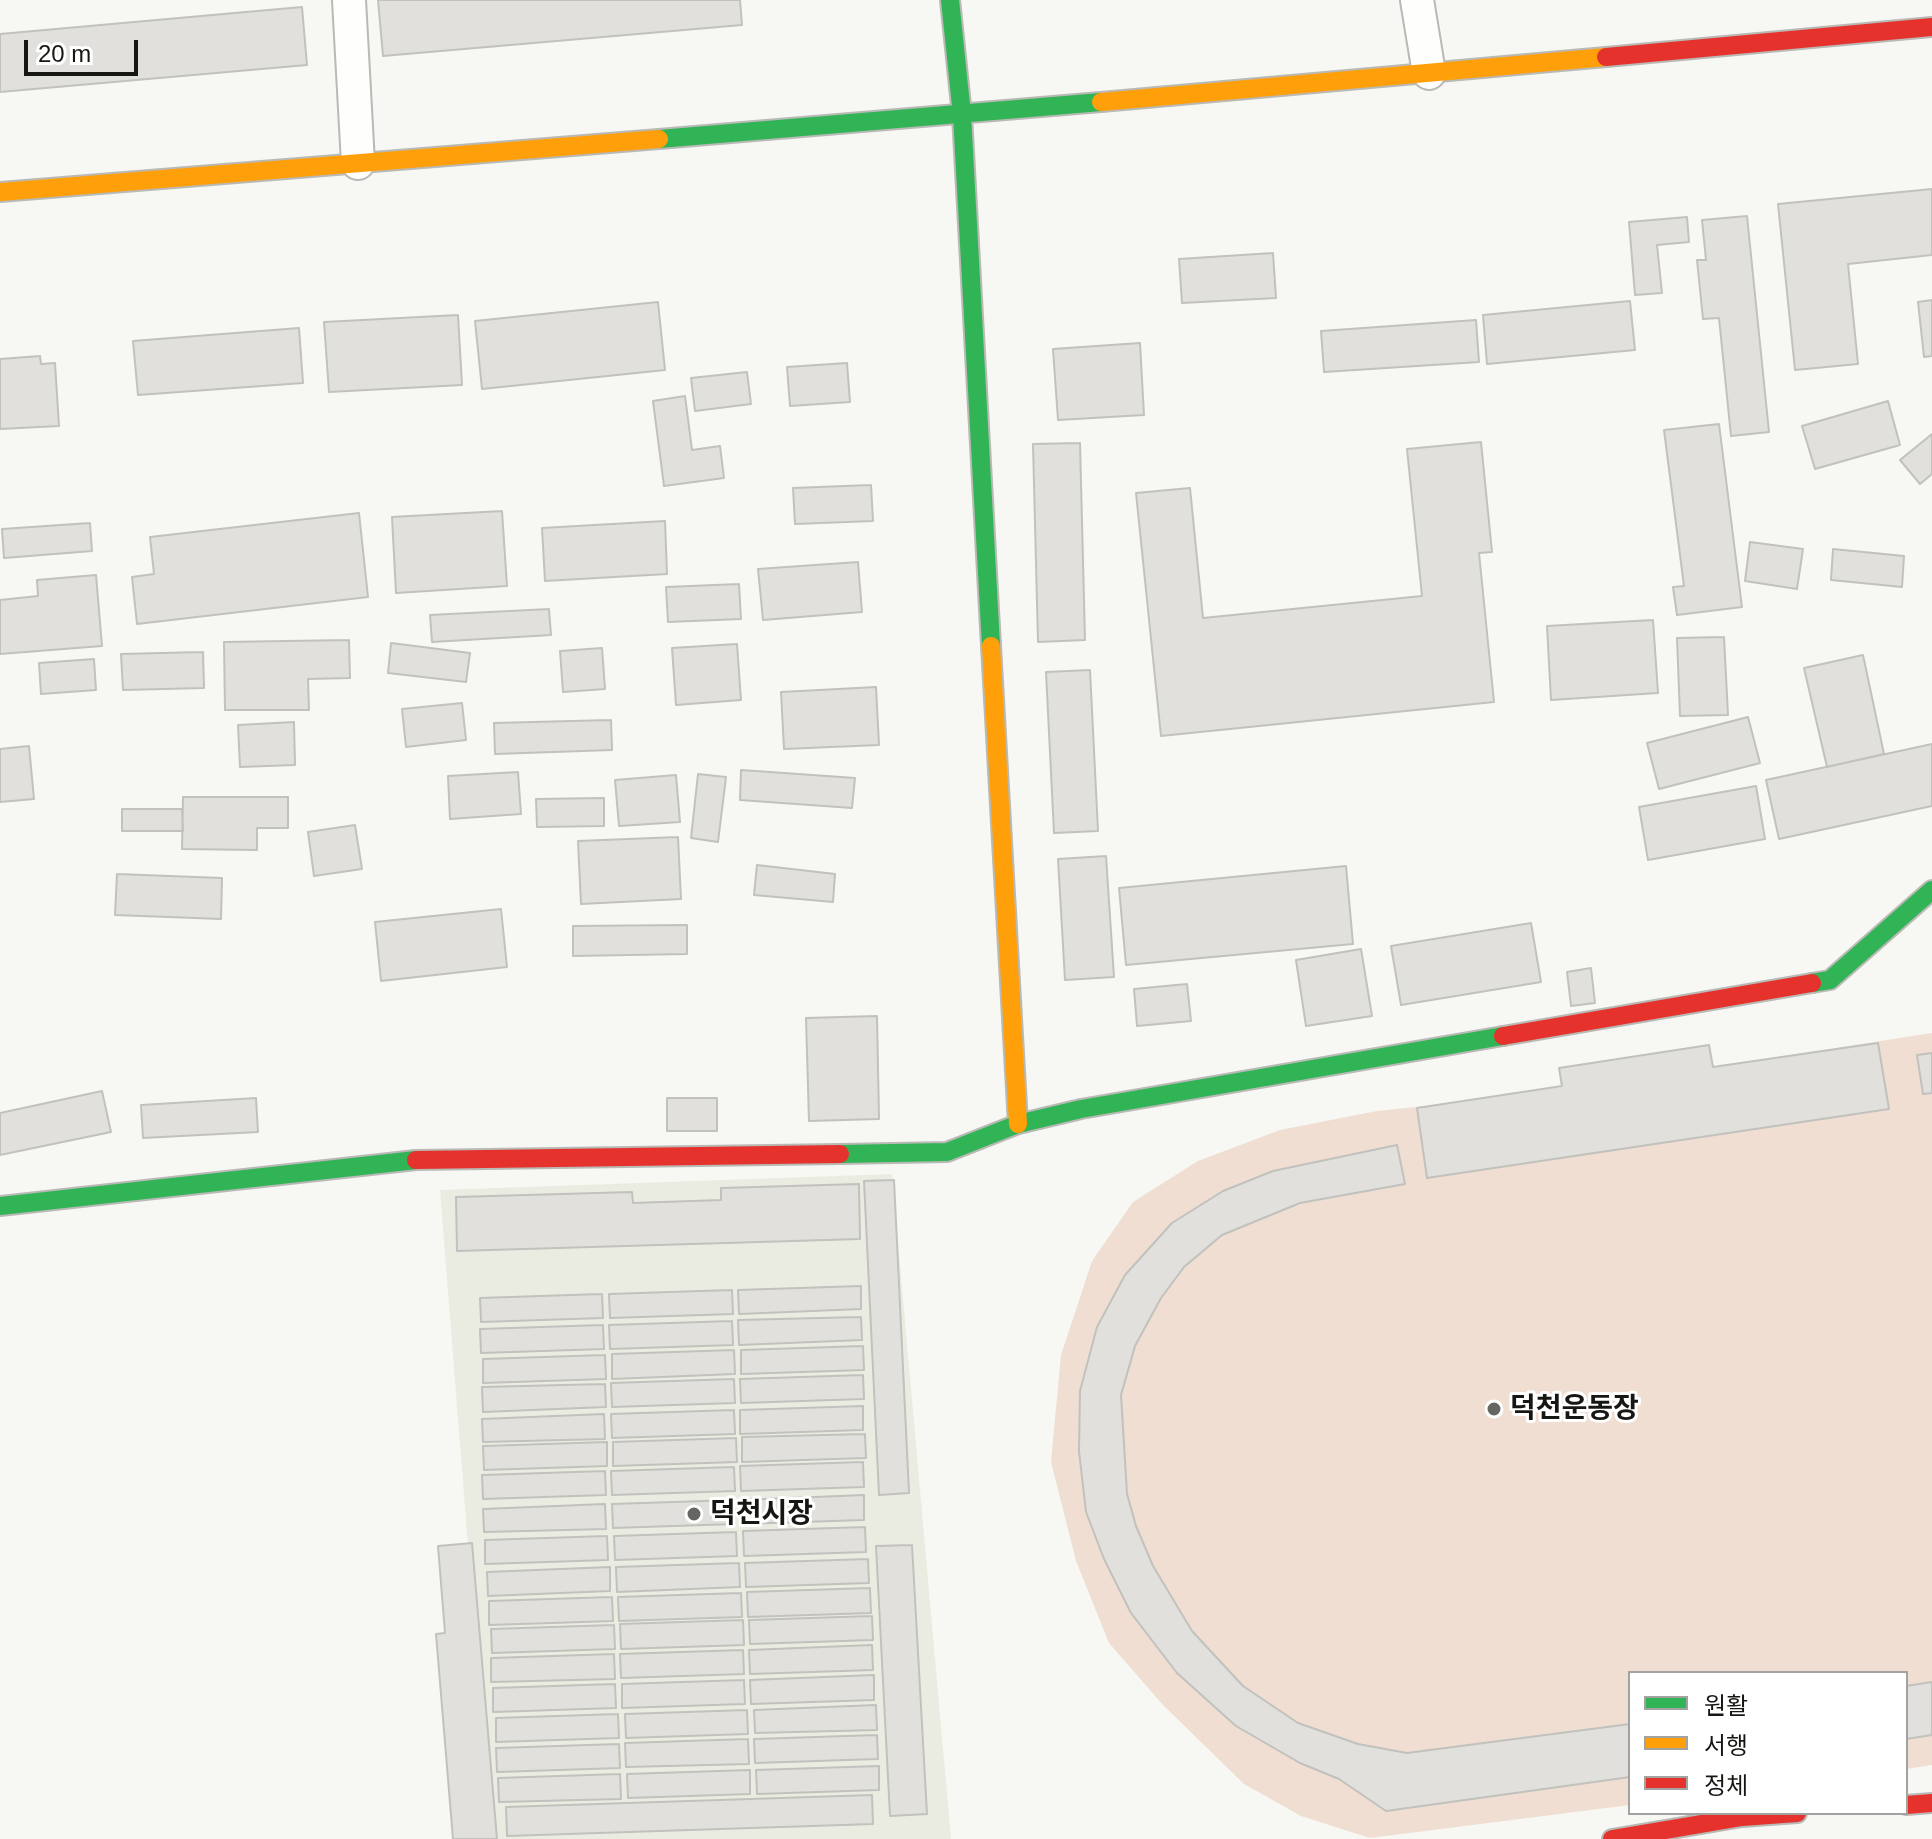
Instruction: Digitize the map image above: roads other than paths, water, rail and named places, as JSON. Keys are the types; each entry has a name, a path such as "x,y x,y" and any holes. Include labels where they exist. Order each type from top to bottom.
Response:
{"street":[{"path":"349,0 358,163"},
{"path":"950,0 962,115 1018,1124"},
{"path":"1417,0 1429,73"},
{"path":"0,192 962,115 1932,27"},
{"path":"0,1206 413,1160 947,1152 1018,1124 1097,1107 1830,980 1932,890"},
{"path":"1908,1805 1932,1803"},
{"path":"1612,1839 1770,1815"}],"place":[{"name":"덕천운동장","path":"1494,1409"},
{"name":"덕천시장","path":"694,1514"}]}
